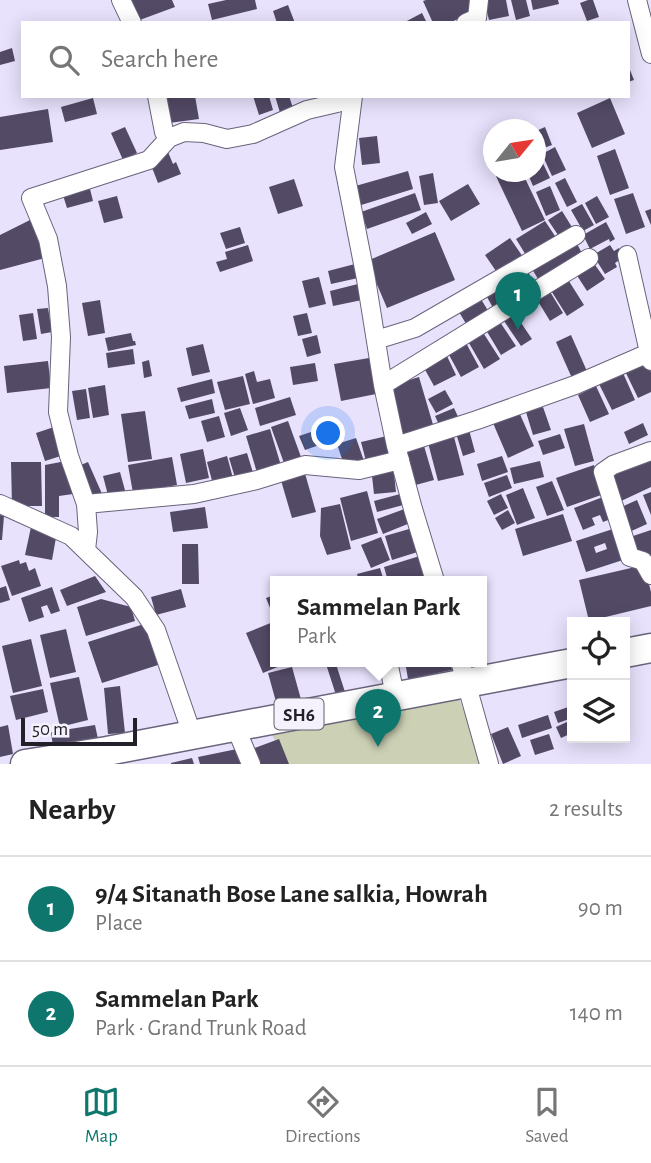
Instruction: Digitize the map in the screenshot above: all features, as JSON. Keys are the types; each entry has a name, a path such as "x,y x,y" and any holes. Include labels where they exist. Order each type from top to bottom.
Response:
{"main road":[{"path":"630,652 651,648"},
{"name":"SH6","path":"25,764 395,696 463,672 567,663"}],"street":[{"path":"121,0 131,21"},
{"path":"470,21 477,18 479,0"},
{"path":"637,0 651,54"},
{"path":"157,98 164,132 169,138"},
{"path":"86,550 86,504 69,456 58,412 61,337 57,286 48,239 31,198 149,160 169,138 184,132 204,133 228,139 253,134 307,110 350,98"},
{"path":"353,98 344,167 383,385 398,453 434,576"},
{"path":"376,340 415,328 576,235"},
{"path":"86,504 194,494 257,480 305,465 359,470 477,420 575,386 650,356 627,255"},
{"path":"383,385 589,258"},
{"path":"651,451 613,465 603,472 630,557 643,561 651,575"},
{"path":"0,504 71,536 134,597 156,631 192,734"},
{"path":"389,667 395,696"},
{"path":"463,672 489,764"},
{"path":"235,726 251,764"}],"green space":[{"path":"458,696 484,764 287,764 269,729"}],"building":[{"path":"129,0 172,0 175,7 137,21"},
{"path":"226,0 255,0 257,9 212,20 208,4"},
{"path":"470,0 469,14 453,21 432,21 423,1"},
{"path":"484,0 506,0 509,16 489,20"},
{"path":"511,0 526,0 530,16 516,20"},
{"path":"531,0 558,0 559,4 533,10"},
{"path":"593,0 599,17 587,21 580,3"},
{"path":"288,5 294,21 276,21 273,11"},
{"path":"422,13 426,21 407,21"},
{"path":"12,48 15,61 0,65 0,52"},
{"path":"93,98 97,114 65,122 61,107"},
{"path":"165,98 195,98 199,119 169,123"},
{"path":"254,98 270,98 273,110 259,115"},
{"path":"276,98 290,98 294,111 281,116"},
{"path":"610,98 625,134 592,148 577,113"},
{"path":"48,109 53,142 0,150 0,117"},
{"path":"125,127 137,153 123,160 111,133"},
{"path":"546,130 552,145 546,147"},
{"path":"377,136 380,163 362,165 359,138"},
{"path":"555,147 566,170 552,176 546,163 546,152"},
{"path":"615,149 629,188 610,195 597,156"},
{"path":"168,152 181,174 158,183 149,160"},
{"path":"408,171 413,189 358,206 352,187"},
{"path":"433,173 438,203 424,205 419,176"},
{"path":"565,178 577,202 567,207 555,183"},
{"path":"294,179 303,206 278,214 269,187"},
{"path":"88,181 93,201 67,208 61,189"},
{"path":"499,182 527,182 545,220 522,231"},
{"path":"468,184 480,204 451,221 439,201"},
{"path":"550,186 560,210 546,216 536,192"},
{"path":"415,193 421,210 367,229 361,212"},
{"path":"633,193 645,227 626,234 614,199"},
{"path":"117,196 123,218 104,223 98,201"},
{"path":"597,196 609,217 596,224 585,203"},
{"path":"582,204 594,225 583,231 571,210"},
{"path":"651,209 651,225 645,211"},
{"path":"562,211 575,232 562,241 548,220"},
{"path":"426,212 432,224 412,234 406,223"},
{"path":"30,220 45,258 0,270 0,235"},
{"path":"545,221 559,242 529,260 516,239"},
{"path":"606,222 615,239 610,242 609,239 590,249 583,235"},
{"path":"240,227 245,243 226,249 220,233"},
{"path":"435,232 455,280 387,308 367,261"},
{"path":"510,238 523,257 498,274 485,255"},
{"path":"575,240 584,257 540,282 530,266"},
{"path":"248,245 253,261 220,272 216,262 227,259 225,252"},
{"path":"610,245 614,251 619,248 624,257 615,263 617,267 605,274 593,255"},
{"path":"593,262 605,279 587,291 576,274"},
{"path":"355,264 358,278 331,284 328,271"},
{"path":"525,267 537,287 517,299 504,279"},
{"path":"319,277 326,304 309,308 302,281"},
{"path":"567,278 584,305 567,316 550,289"},
{"path":"499,281 512,304 496,313 483,290"},
{"path":"358,284 362,300 333,306 330,291"},
{"path":"549,290 563,313 550,321 536,298"},
{"path":"478,294 490,314 468,327 456,307"},
{"path":"100,300 105,333 88,336 82,303"},
{"path":"48,308 52,332 41,334 37,309"},
{"path":"33,313 37,339 23,341 19,315"},
{"path":"307,313 312,333 298,336 293,316"},
{"path":"515,314 532,339 521,346 504,321"},
{"path":"500,322 516,346 501,355 486,330"},
{"path":"131,333 136,345 108,351 105,338"},
{"path":"484,334 500,359 484,369 469,343"},
{"path":"317,335 321,353 307,357 302,339"},
{"path":"571,335 590,378 575,385 556,342"},
{"path":"466,343 479,367 461,377 448,353"},
{"path":"203,344 210,372 192,376 186,348"},
{"path":"133,349 135,364 108,368 106,353"},
{"path":"446,354 456,375 434,386 423,366"},
{"path":"369,358 376,394 341,401 334,364"},
{"path":"149,360 152,376 144,378 142,362"},
{"path":"48,361 51,388 7,393 4,366"},
{"path":"646,362 651,372 651,392 638,398 626,373"},
{"path":"315,363 318,381 293,385 290,367"},
{"path":"254,371 257,382 270,379 275,398 253,404 245,374"},
{"path":"623,373 635,400 612,410 599,384"},
{"path":"243,376 250,404 225,410 217,382"},
{"path":"419,377 434,428 401,437 387,387"},
{"path":"212,379 215,393 181,402 177,388"},
{"path":"105,385 109,415 93,418 88,388"},
{"path":"596,386 609,414 590,422 578,395"},
{"path":"86,389 90,418 77,420 72,391"},
{"path":"445,390 453,404 436,413 428,399"},
{"path":"290,397 296,415 260,426 255,408"},
{"path":"212,399 215,413 189,419 185,406"},
{"path":"543,407 551,430 533,435 526,412"},
{"path":"240,408 248,430 231,436 224,413"},
{"path":"454,408 460,421 441,429 435,416"},
{"path":"145,411 152,459 128,462 121,414"},
{"path":"519,412 534,446 508,458 493,423"},
{"path":"219,416 225,437 207,442 201,421"},
{"path":"288,421 301,457 284,463 271,427"},
{"path":"643,423 648,435 629,444 624,432"},
{"path":"584,424 594,461 575,466 564,429"},
{"path":"329,426 334,440 305,450 299,436"},
{"path":"468,426 475,452 463,456 455,430"},
{"path":"54,427 64,455 45,461 36,433"},
{"path":"270,429 282,469 258,476 246,436"},
{"path":"453,433 464,475 438,481 427,439"},
{"path":"560,434 565,448 543,455 538,441"},
{"path":"387,436 393,459 367,465 361,442"},
{"path":"356,438 364,461 345,468 337,444"},
{"path":"422,439 434,480 412,486 401,445"},
{"path":"203,449 209,478 186,483 180,454"},
{"path":"247,453 254,476 236,481 229,458"},
{"path":"651,455 651,487 619,502 607,474"},
{"path":"227,456 234,482 214,488 207,462"},
{"path":"502,456 508,472 482,481 477,464"},
{"path":"172,457 177,485 133,493 128,465"},
{"path":"66,461 80,493 59,496 59,517 45,517 45,465"},
{"path":"540,461 544,477 514,484 510,468"},
{"path":"11,462 41,462 42,506 12,506"},
{"path":"88,462 103,496 91,501 76,467"},
{"path":"393,465 396,492 374,494 371,467"},
{"path":"594,465 604,494 567,507 556,478"},
{"path":"304,470 316,512 292,518 280,477"},
{"path":"120,472 126,494 109,499 103,476"},
{"path":"507,475 512,488 489,497 484,483"},
{"path":"552,481 564,510 547,516 536,487"},
{"path":"523,488 535,518 517,525 506,495"},
{"path":"367,491 378,533 351,541 340,498"},
{"path":"651,492 651,515 643,495"},
{"path":"404,493 407,504 377,512 374,501"},
{"path":"501,494 508,508 494,515 487,501"},
{"path":"603,497 611,519 603,522 600,515 592,518 595,525 583,530 574,508"},
{"path":"637,500 647,524 627,533 617,509"},
{"path":"340,504 351,549 327,555 320,536 321,508"},
{"path":"205,507 208,528 173,532 170,512"},
{"path":"410,507 415,521 383,534 377,519"},
{"path":"508,510 515,523 502,530 495,518"},
{"path":"563,514 572,541 523,556 515,529"},
{"path":"0,515 4,516 2,540 0,540"},
{"path":"31,527 57,532 52,560 25,555"},
{"path":"416,527 424,550 392,560 385,536"},
{"path":"616,528 626,559 586,572 576,541","holes":["605,543 607,549 596,553 594,547"]},
{"path":"651,530 651,568 634,558 627,538"},
{"path":"381,537 390,560 371,568 361,545"},
{"path":"182,544 198,544 199,584 182,584"},
{"path":"423,555 429,576 387,576 384,567"},
{"path":"19,560 20,564 26,562 29,571 35,568 41,586 12,596 1,566"},
{"path":"644,565 651,592 651,606 606,617 588,617 579,580"},
{"path":"380,568 382,576 358,576"},
{"path":"95,576 106,592 67,606 60,590"},
{"path":"6,586 10,600 0,603 0,588"},
{"path":"52,587 60,611 51,614 47,605 41,607 44,617 29,622 21,598"},
{"path":"181,589 186,607 156,615 151,597"},
{"path":"101,599 131,607 135,621 86,636 77,607"},
{"path":"270,623 270,667 278,667 263,673 246,633"},
{"path":"144,624 158,665 102,683 88,642"},
{"path":"66,629 76,672 50,678 40,635"},
{"path":"31,639 42,686 13,693 2,646"},
{"path":"292,667 302,703 278,709 268,673"},
{"path":"327,667 337,667 345,692 336,695"},
{"path":"406,667 451,667 452,670 408,679"},
{"path":"79,677 88,720 60,727 50,683"},
{"path":"120,686 125,733 108,734 104,688"},
{"path":"43,689 48,712 16,720 10,696"},
{"path":"567,707 567,720 558,723 554,712"},
{"path":"548,715 552,728 522,738 518,725"},
{"path":"567,722 567,735 561,738 556,727"},
{"path":"8,725 13,754 0,757 0,727"},
{"path":"95,725 98,739 53,747 51,732"},
{"path":"508,727 521,756 503,764 491,734"},
{"path":"549,734 554,749 535,755 530,740"},
{"path":"279,739 289,764 254,764 249,750"},
{"path":"237,749 242,764 200,764 198,757"},
{"path":"192,758 194,764 171,764 171,763"}],"place":[{"name":"9/4 Sitanath Bose Lane salkia, Howrah","path":"518,330"},
{"name":"Sammelan Park","path":"378,747"}]}
